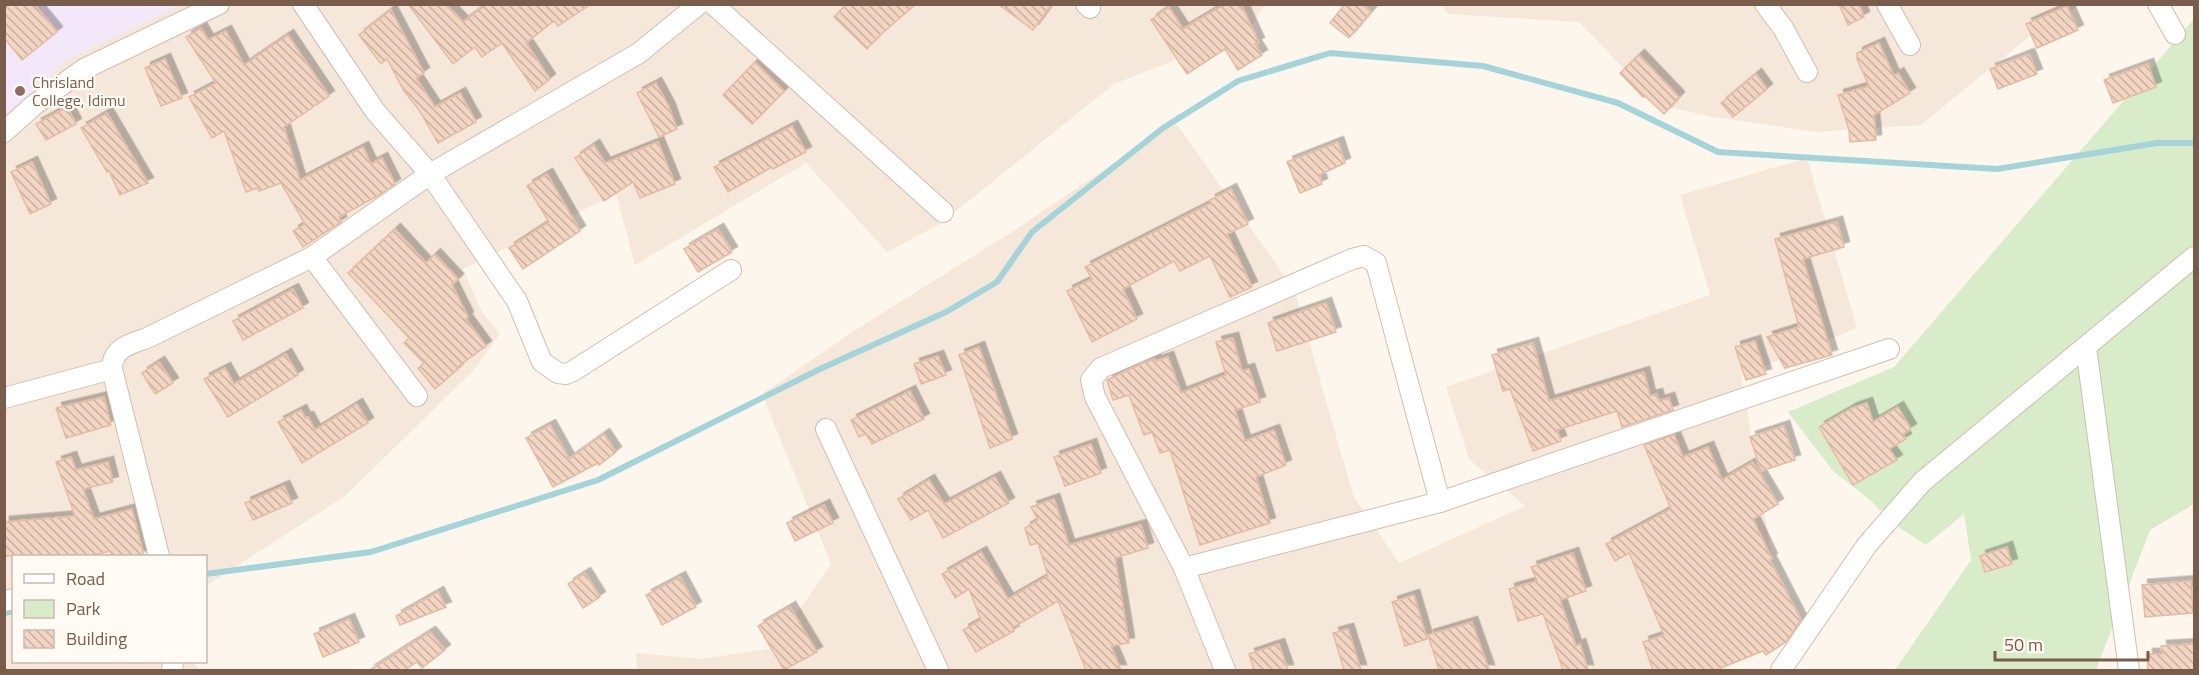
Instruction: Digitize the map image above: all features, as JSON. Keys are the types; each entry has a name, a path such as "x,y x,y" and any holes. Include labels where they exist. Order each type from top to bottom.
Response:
{"street":[{"path":"4,132 34,105 84,69 219,4"},
{"path":"303,4 375,111 430,174 517,301 542,362 558,373 566,374 573,371 731,270"},
{"path":"159,555 112,369 115,354 122,348 312,258 430,174 639,52 699,4"},
{"path":"712,4 943,212"},
{"path":"1765,4 1782,28 1807,72"},
{"path":"1887,4 1910,45"},
{"path":"2158,4 2175,34"},
{"path":"1225,670 1184,568 1095,397 1091,380 1101,368 1364,256 1376,263 1440,502"},
{"path":"1781,670 1867,545 1922,482 2194,257"},
{"path":"312,258 417,396"},
{"path":"2086,347 2129,670"},
{"path":"1184,568 1440,502 1889,349"},
{"path":"4,398 112,369"},
{"path":"826,429 938,670"}],"shaded area":[{"path":"4,5 1265,5 1248,31 1114,84 940,224 887,252 806,163 635,265 616,194 463,269 482,312 500,334 472,372 345,496 207,585 207,555 12,555 12,663 192,663 201,670 5,670"},
{"name":"Chrisland College, Idimu","path":"5,5 180,5 65,61 5,121"},
{"path":"1441,5 2080,5 2031,35 1921,125 1816,132 1713,117 1659,105 1579,22 1448,14"},
{"path":"1175,122 1294,289 1353,495 1399,563 1525,506 1469,459 1446,387 1710,295 1680,195 1807,158 1857,328 1741,376 1776,579 1706,670 637,670 636,653 702,659 773,648 831,564 762,394 854,331 1015,230"}],"green space":[{"path":"2194,19 2194,504 2150,530 2096,670 1895,670 1971,560 1964,514 1926,545 1894,524 1870,500 1833,471 1788,412 1894,367"}],"building":[{"path":"4,4 34,4 57,32 22,60 4,38"},
{"path":"408,4 446,4 463,22 487,4 591,4 558,26 554,21 526,43 550,79 535,91 502,43 482,57 475,47 453,64"},
{"path":"847,4 916,4 867,49 834,17"},
{"path":"998,4 1052,4 1033,30"},
{"path":"1225,4 1241,4 1259,43 1255,44 1262,55 1238,70 1225,49 1187,74 1151,20 1169,7 1183,29"},
{"path":"1345,4 1363,4 1371,12 1349,38 1330,23"},
{"path":"1839,4 1859,4 1864,17 1848,25"},
{"path":"2067,6 2078,30 2037,48 2026,24"},
{"path":"391,10 424,73 416,78 435,107 460,93 476,122 438,143 419,110 404,91 387,59 381,64 359,35"},
{"path":"201,28 208,40 226,31 244,65 288,35 329,96 284,127 300,180 363,147 371,164 382,158 395,184 339,217 341,222 303,247 293,231 305,224 281,183 259,191 257,188 246,192 224,131 212,138 189,97 216,83 186,37"},
{"path":"1879,43 1894,76 1898,73 1910,93 1874,115 1876,140 1850,142 1849,130 1838,95 1869,86 1857,59 1857,53"},
{"path":"2029,54 2037,74 1998,89 1990,69"},
{"path":"1639,55 1679,97 1664,114 1645,96 1643,97 1620,73"},
{"path":"165,59 182,98 161,106 145,68"},
{"path":"755,62 784,91 752,124 723,95"},
{"path":"2148,64 2156,87 2113,103 2104,80"},
{"path":"1756,74 1767,89 1733,117 1721,103"},
{"path":"656,83 669,107 677,129 659,137 637,93"},
{"path":"67,107 76,124 46,140 36,124"},
{"path":"107,113 148,183 120,195 109,171 107,172 81,128"},
{"path":"792,126 806,152 773,169 772,167 728,192 714,167"},
{"path":"658,142 675,184 640,198 633,182 604,201 575,158 594,145 605,163"},
{"path":"1338,142 1345,163 1319,175 1322,184 1300,193 1287,162"},
{"path":"32,162 51,204 30,214 11,172"},
{"path":"547,174 580,231 523,269 509,248 549,222 527,186"},
{"path":"1231,189 1248,224 1227,234 1252,287 1230,297 1210,256 1180,271 1174,261 1123,289 1137,319 1092,342 1067,291 1092,279 1085,267 1211,203 1210,200"},
{"path":"1837,222 1844,247 1803,259 1832,355 1785,368 1767,337 1799,327 1775,239"},
{"path":"395,229 426,263 435,254 458,279 452,285 468,317 466,319 486,346 456,368 458,369 435,389 418,368 424,363 404,343 409,338 348,273"},
{"path":"718,229 732,252 698,272 684,249"},
{"path":"293,289 303,308 243,340 233,321"},
{"path":"1326,303 1336,332 1277,351 1268,323"},
{"path":"1233,338 1242,371 1249,369 1260,402 1235,410 1245,441 1274,430 1286,465 1256,477 1270,523 1200,545 1170,450 1160,453 1152,432 1144,435 1129,395 1113,400 1107,380 1143,363 1168,357 1181,393 1226,375 1216,342"},
{"path":"1755,341 1766,374 1746,380 1735,347"},
{"path":"1533,343 1549,401 1644,372 1650,396 1657,394 1659,401 1669,398 1673,410 1622,427 1617,411 1557,430 1561,441 1533,451 1510,389 1503,391 1492,355"},
{"path":"979,347 1012,439 990,448 959,355"},
{"path":"286,354 298,375 228,417 204,379 225,368 234,384"},
{"path":"938,356 946,375 921,384 914,364"},
{"path":"159,362 173,383 155,394 142,373"},
{"path":"910,391 924,419 872,444 866,434 859,437 851,420"},
{"path":"104,397 111,425 66,438 56,408"},
{"path":"1867,403 1873,422 1898,407 1911,429 1903,434 1906,439 1889,449 1897,460 1853,485 1819,427 1852,408"},
{"path":"357,404 368,423 302,463 278,422 301,410 315,430"},
{"path":"550,425 569,459 604,434 616,452 599,465 598,463 553,487 526,438"},
{"path":"1784,426 1795,460 1761,471 1750,437"},
{"path":"1674,435 1683,457 1708,447 1722,480 1753,462 1778,504 1753,519 1772,559 1770,560 1801,620 1786,642 1766,655 1763,651 1716,670 1653,670 1643,642 1664,635 1629,553 1615,561 1606,544 1671,509 1644,445"},
{"path":"1091,444 1101,473 1065,486 1054,457"},
{"path":"71,457 76,470 108,462 113,482 83,489 94,519 132,509 144,555 112,555 110,551 94,555 4,556 4,522 75,516 56,462"},
{"path":"995,477 1009,503 943,538 928,510 911,520 898,499 929,480 944,504"},
{"path":"284,486 292,503 253,520 245,503"},
{"path":"1054,499 1069,545 1141,525 1148,548 1115,558 1129,643 1111,646 1121,670 1086,670 1058,601 1012,628 1014,631 976,652 963,630 981,620 969,589 955,598 942,574 981,552 1008,599 1048,576 1038,543 1030,545 1025,528 1038,520 1031,507"},
{"path":"824,505 833,523 795,541 787,523"},
{"path":"2007,547 2012,564 1985,572 1980,556"},
{"path":"1573,553 1586,591 1560,600 1576,646 1580,644 1588,670 1563,670 1543,614 1518,621 1509,589 1537,581 1531,567"},
{"path":"585,573 600,597 583,608 568,584"},
{"path":"680,577 696,607 662,625 646,595"},
{"path":"2191,581 2193,613 2145,617 2142,585"},
{"path":"438,592 446,607 400,625 396,616"},
{"path":"1414,595 1427,639 1405,646 1392,602"},
{"path":"790,607 817,652 784,670 758,626"},
{"path":"349,619 359,642 323,657 314,634"},
{"path":"1472,622 1489,670 1439,670 1428,635"},
{"path":"1348,629 1361,670 1344,670 1333,633"},
{"path":"430,632 445,650 422,668 417,662 405,670 370,670"},
{"path":"1279,644 1288,670 1254,670 1249,654"},
{"path":"2194,644 2194,670 2148,670 2147,654 2162,654 2161,646"}],"waterway":[{"path":"207,574 371,552 598,480 820,369 946,312 997,282 1032,232 1163,128 1238,81 1330,53 1483,66 1618,103 1718,152 1997,169 2157,143 2194,143"},
{"path":"4,613 12,611"}],"place":[{"name":"Chrisland College, Idimu","path":"20,91"}]}
